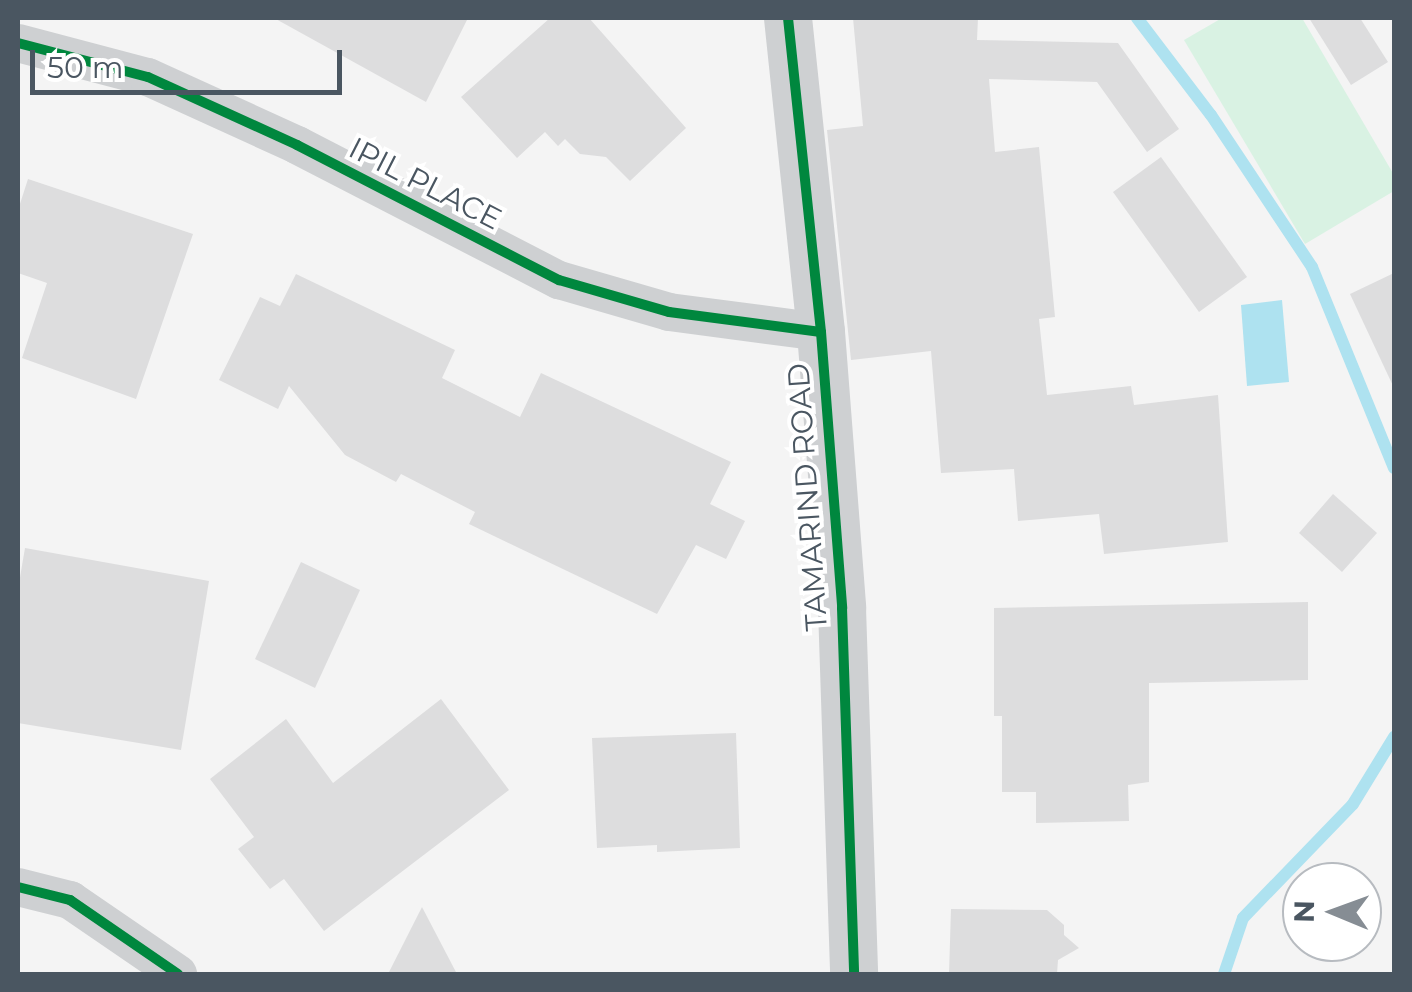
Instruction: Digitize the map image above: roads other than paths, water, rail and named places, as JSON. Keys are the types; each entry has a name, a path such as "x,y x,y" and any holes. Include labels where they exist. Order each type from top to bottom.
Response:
{"street":[{"name":"TAMARIND ROAD","path":"788,18 821,332 842,608 854,974"},
{"name":"IPIL PLACE","path":"18,43 148,78 298,145 559,280 669,312 821,332"},
{"path":"18,887 70,900 178,974"}],"water":[{"path":"1282,300 1289,382 1247,386 1241,305"}],"waterway":[{"path":"1137,18 1211,115 1312,267 1394,468"},
{"path":"1224,974 1243,918 1353,804 1394,737"}]}
